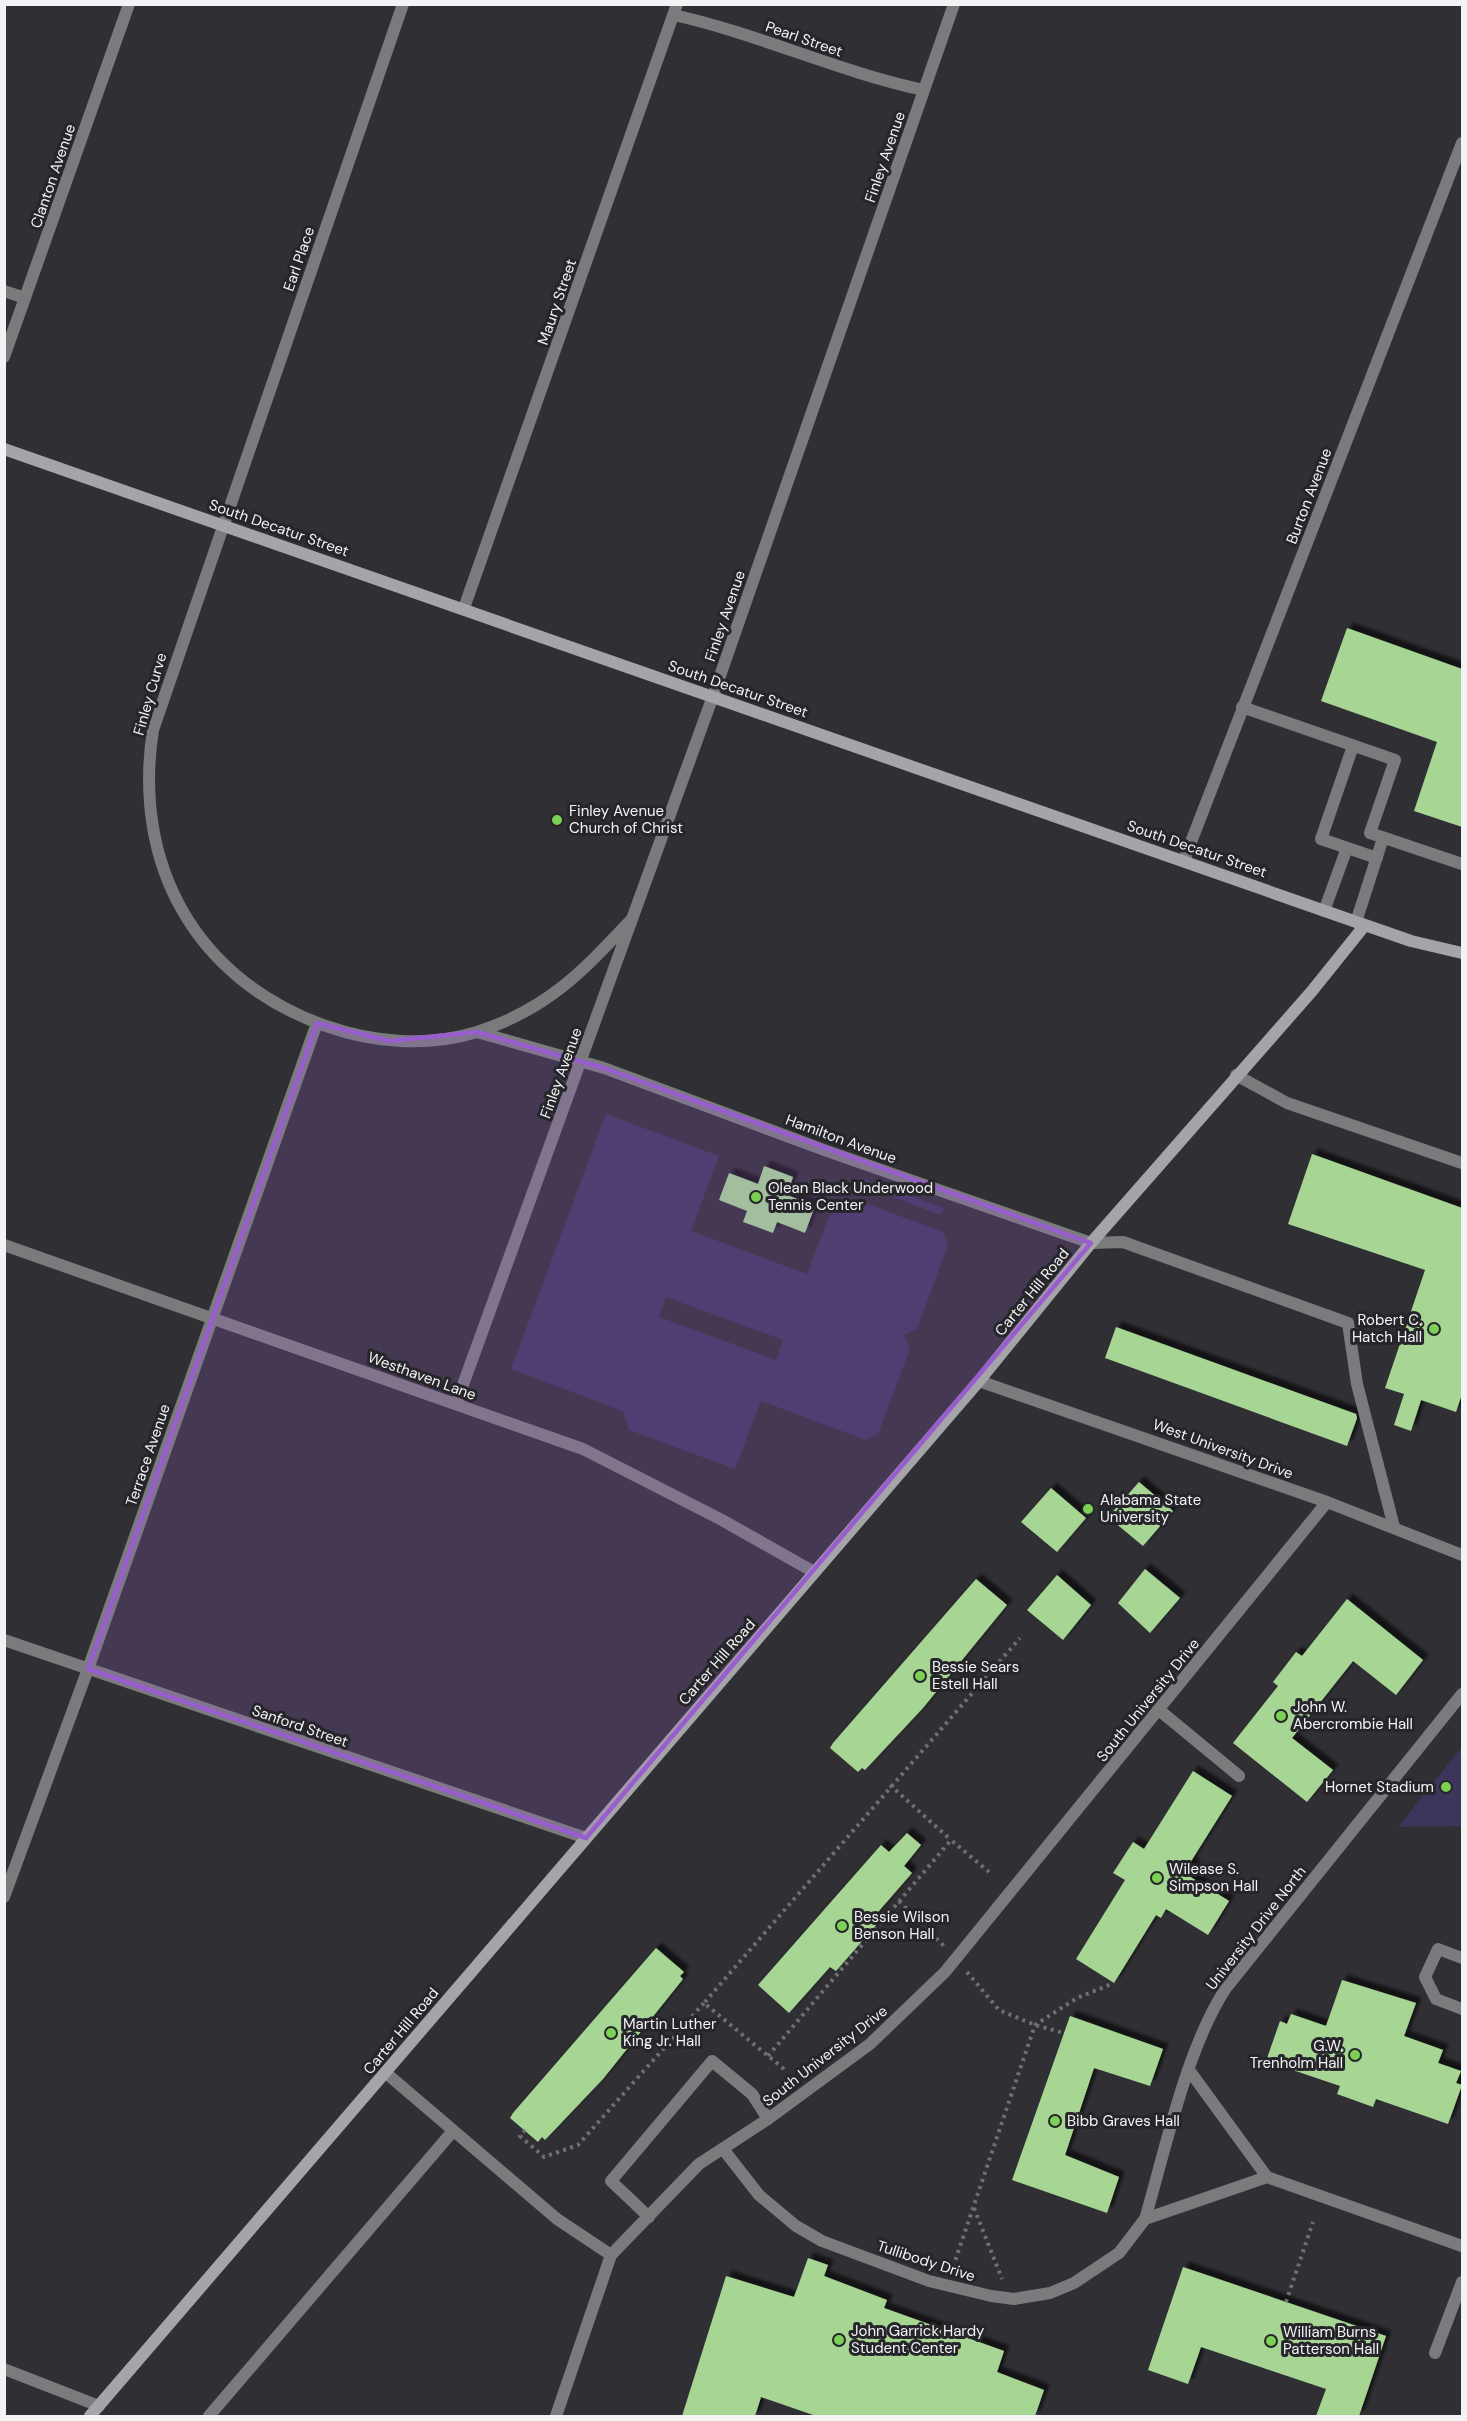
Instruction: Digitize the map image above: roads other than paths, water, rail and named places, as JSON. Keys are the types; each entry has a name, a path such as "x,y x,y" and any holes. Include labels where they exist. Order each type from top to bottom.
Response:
{"main road":[{"name":"South Decatur Street","path":"4,449 1360,923 1462,953"},
{"name":"Carter Hill Road","path":"90,2416 979,1381 1091,1243 1311,990 1360,923"}],"street":[{"name":"Clanton Avenue","path":"4,357 129,4"},
{"name":"Earl Place","path":"223,524 404,4"},
{"name":"Finley Avenue","path":"456,1404 713,696 954,4"},
{"name":"Pearl Street","path":"675,10 887,82 924,90"},
{"name":"Maury Street","path":"464,608 675,10"},
{"name":"Burton Avenue","path":"1184,860 1462,143"},
{"path":"4,291 25,298"},
{"name":"Finley Curve","path":"223,524 153,730 148,778 154,836 162,866 175,897 214,956 257,993 291,1014 352,1036 390,1041 439,1040 477,1032 546,1001 580,975 632,919"},
{"path":"1242,707 1395,760 1370,833 1462,864"},
{"path":"1353,746 1321,839 1377,858"},
{"path":"1360,923 1383,838"},
{"path":"1324,910 1347,848"},
{"name":"Terrace Avenue","path":"4,1897 88,1669 317,1023"},
{"name":"Hamilton Avenue","path":"477,1032 604,1068 824,1150 1091,1243"},
{"path":"1236,1075 1287,1103 1462,1163"},
{"path":"1091,1243 1123,1242 1348,1323 1357,1384 1394,1527"},
{"name":"Westhaven Lane","path":"4,1245 583,1449 722,1520 814,1572"},
{"name":"West University Drive","path":"979,1381 1327,1502 1429,1540 1458,1555 1462,1566"},
{"name":"South University Drive","path":"556,2416 611,2255 693,2170 768,2120 870,2044 955,1960 1327,1502"},
{"name":"Sanford Street","path":"4,1640 586,1838"},
{"name":"University Drive North","path":"1145,2219 1189,2070 1211,2011 1226,1988 1462,1694"},
{"path":"1160,1710 1239,1776"},
{"path":"1462,1958 1438,1949 1425,1977 1436,1999 1462,2009"},
{"path":"649,2217 611,2181 712,2061 752,2094 768,2120"},
{"path":"1189,2070 1267,2176 1462,2246"},
{"path":"386,2073 556,2219 611,2255"},
{"path":"209,2416 453,2131"},
{"name":"Tullibody Drive","path":"723,2149 759,2195 796,2226 822,2241 929,2281 991,2296 1029,2298 1074,2283 1119,2253 1145,2219"},
{"path":"1145,2219 1267,2176"},
{"path":"1435,2353 1462,2282"},
{"path":"4,2369 99,2406"}],"place":[{"name":"Finley Avenue Church of Christ","path":"557,820"},
{"name":"Olean Black Underwood Tennis Center","path":"756,1197"},
{"name":"Robert C. Hatch Hall","path":"1434,1329"},
{"name":"Alabama State University","path":"1088,1509"},
{"name":"Bessie Sears Estell Hall","path":"920,1676"},
{"name":"John W. Abercrombie Hall","path":"1281,1716"},
{"name":"Hornet Stadium","path":"1446,1787"},
{"name":"Wilease S. Simpson Hall","path":"1157,1878"},
{"name":"Bessie Wilson Benson Hall","path":"842,1926"},
{"name":"Martin Luther King Jr. Hall","path":"611,2033"},
{"name":"G.W. Trenholm Hall","path":"1355,2055"},
{"name":"Bibb Graves Hall","path":"1055,2121"},
{"name":"John Garrick Hardy Student Center","path":"839,2340"},
{"name":"William Burns Patterson Hall","path":"1271,2341"}]}
